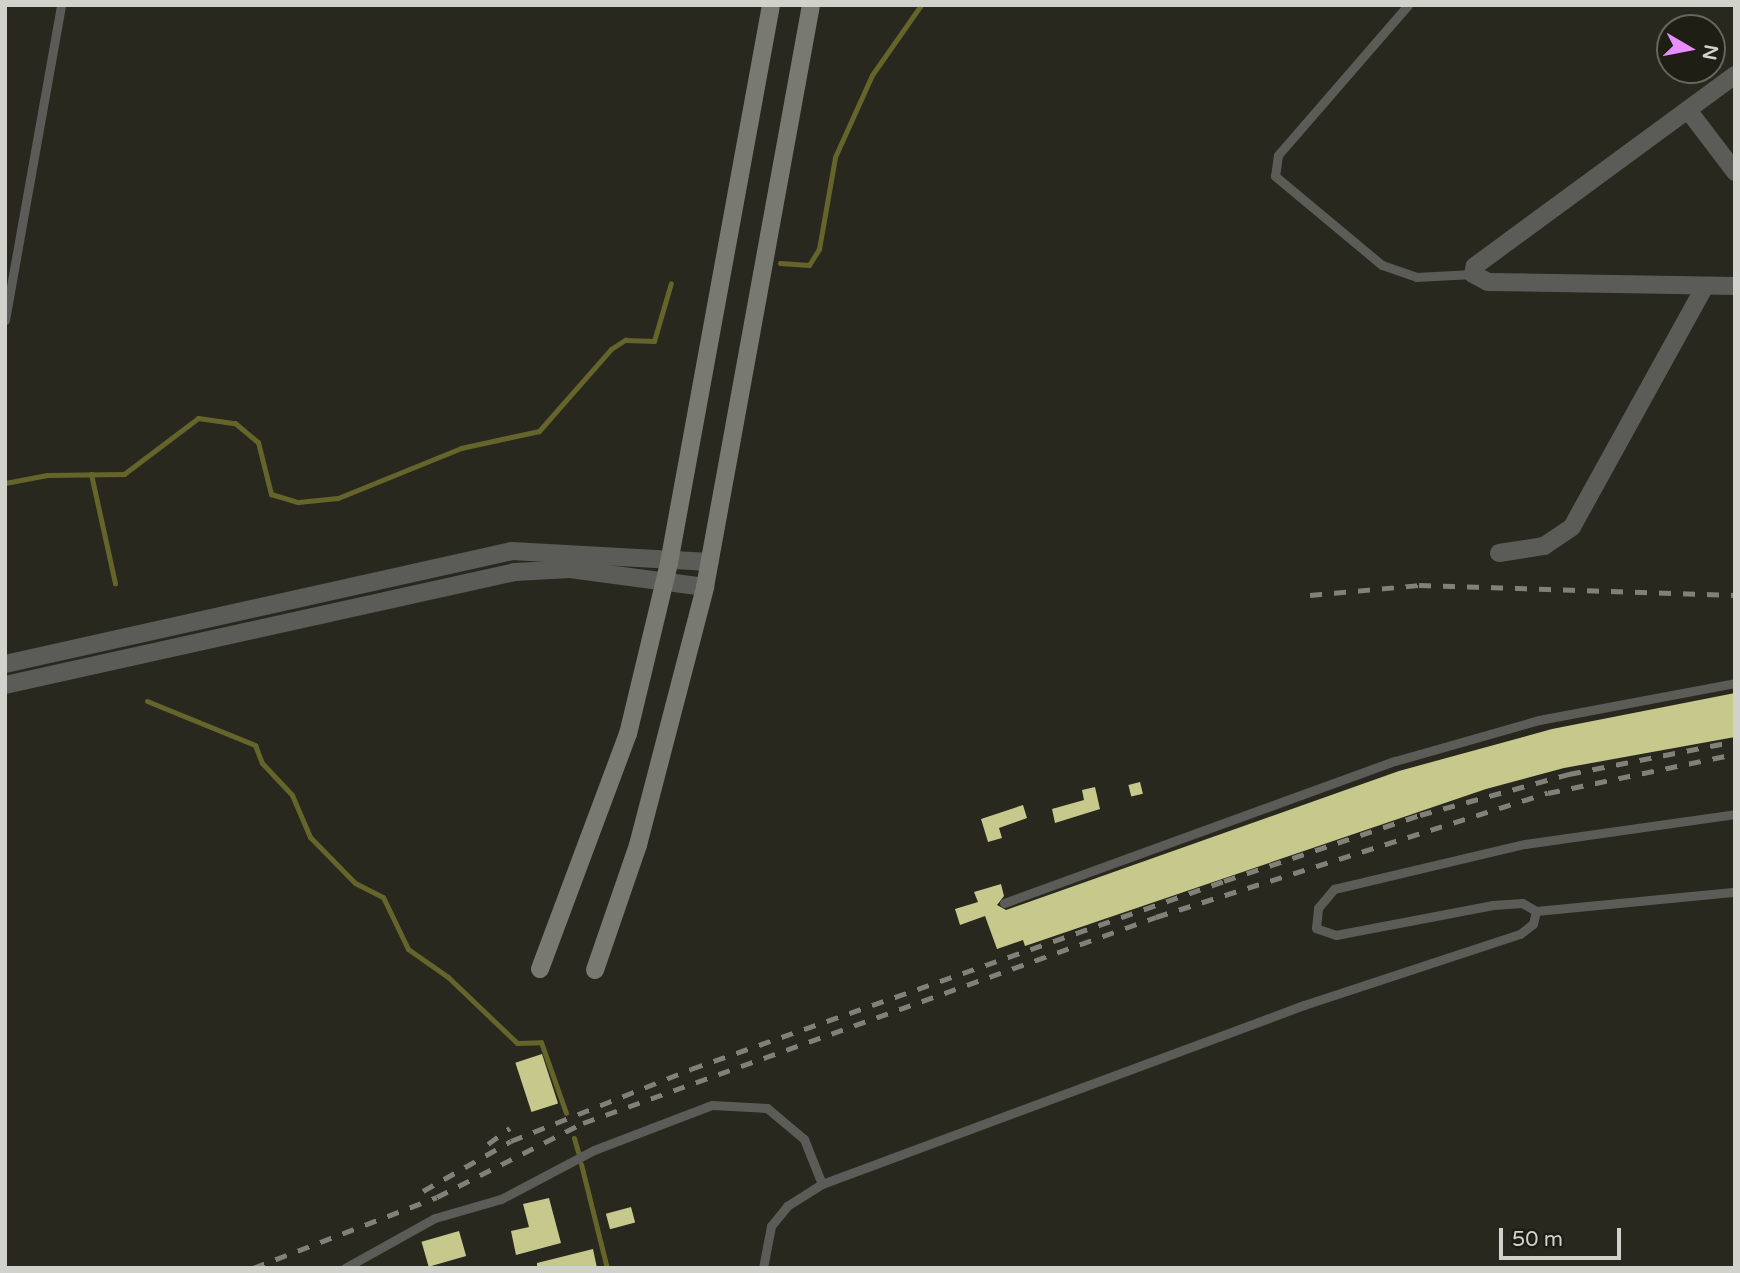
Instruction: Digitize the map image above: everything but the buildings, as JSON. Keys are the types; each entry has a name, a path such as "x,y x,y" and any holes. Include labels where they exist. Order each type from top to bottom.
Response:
{"main road":[{"path":"540,969 628,734 670,558 771,5"},
{"path":"595,970 638,845 705,587 811,5"}],"street":[{"path":"1735,75 1475,266 1473,274 1489,282 1735,286"},
{"path":"1688,110 1735,172"},
{"path":"1499,553 1544,546 1572,527 1705,286"},
{"path":"5,664 512,551 709,562"},
{"path":"5,685 515,572 570,569 705,587"}],"lane":[{"path":"5,320 61,5"},
{"path":"1408,5 1278,155 1275,176 1382,265 1416,277 1473,274"},
{"path":"1004,903 1395,761 1539,720 1735,682"},
{"path":"1735,814 1387,872 1334,889 1318,908 1316,928 1336,936 1493,905 1522,903 1536,911 1735,892"},
{"path":"763,1268 771,1226 786,1206 822,1184 1304,1005 1520,934 1533,923 1536,911"},
{"path":"345,1268 435,1218 501,1199 594,1150 712,1105 767,1108 804,1139 822,1184"}],"waterway":[{"path":"780,263 809,265 819,249 835,157 872,75 921,5"},
{"path":"5,483 47,475 124,474 198,418 235,423 258,442 271,494 298,502 338,498 461,448 539,431 611,349 625,340 654,341 671,283"},
{"path":"91,474 115,583"},
{"path":"147,701 255,745 262,763 292,795 310,837 355,883 383,897 408,949 448,977 517,1043 541,1042 566,1113"},
{"path":"574,1138 578,1152"},
{"path":"581,1164 607,1268"}],"railway":[{"path":"1310,595 1419,585 1735,595"},
{"path":"423,1191 511,1141 691,1069 1224,881 1420,815 1569,774 1735,741"},
{"path":"253,1268 437,1197 583,1123 1156,917 1548,793 1735,754"},
{"path":"488,1144 510,1128"}]}
